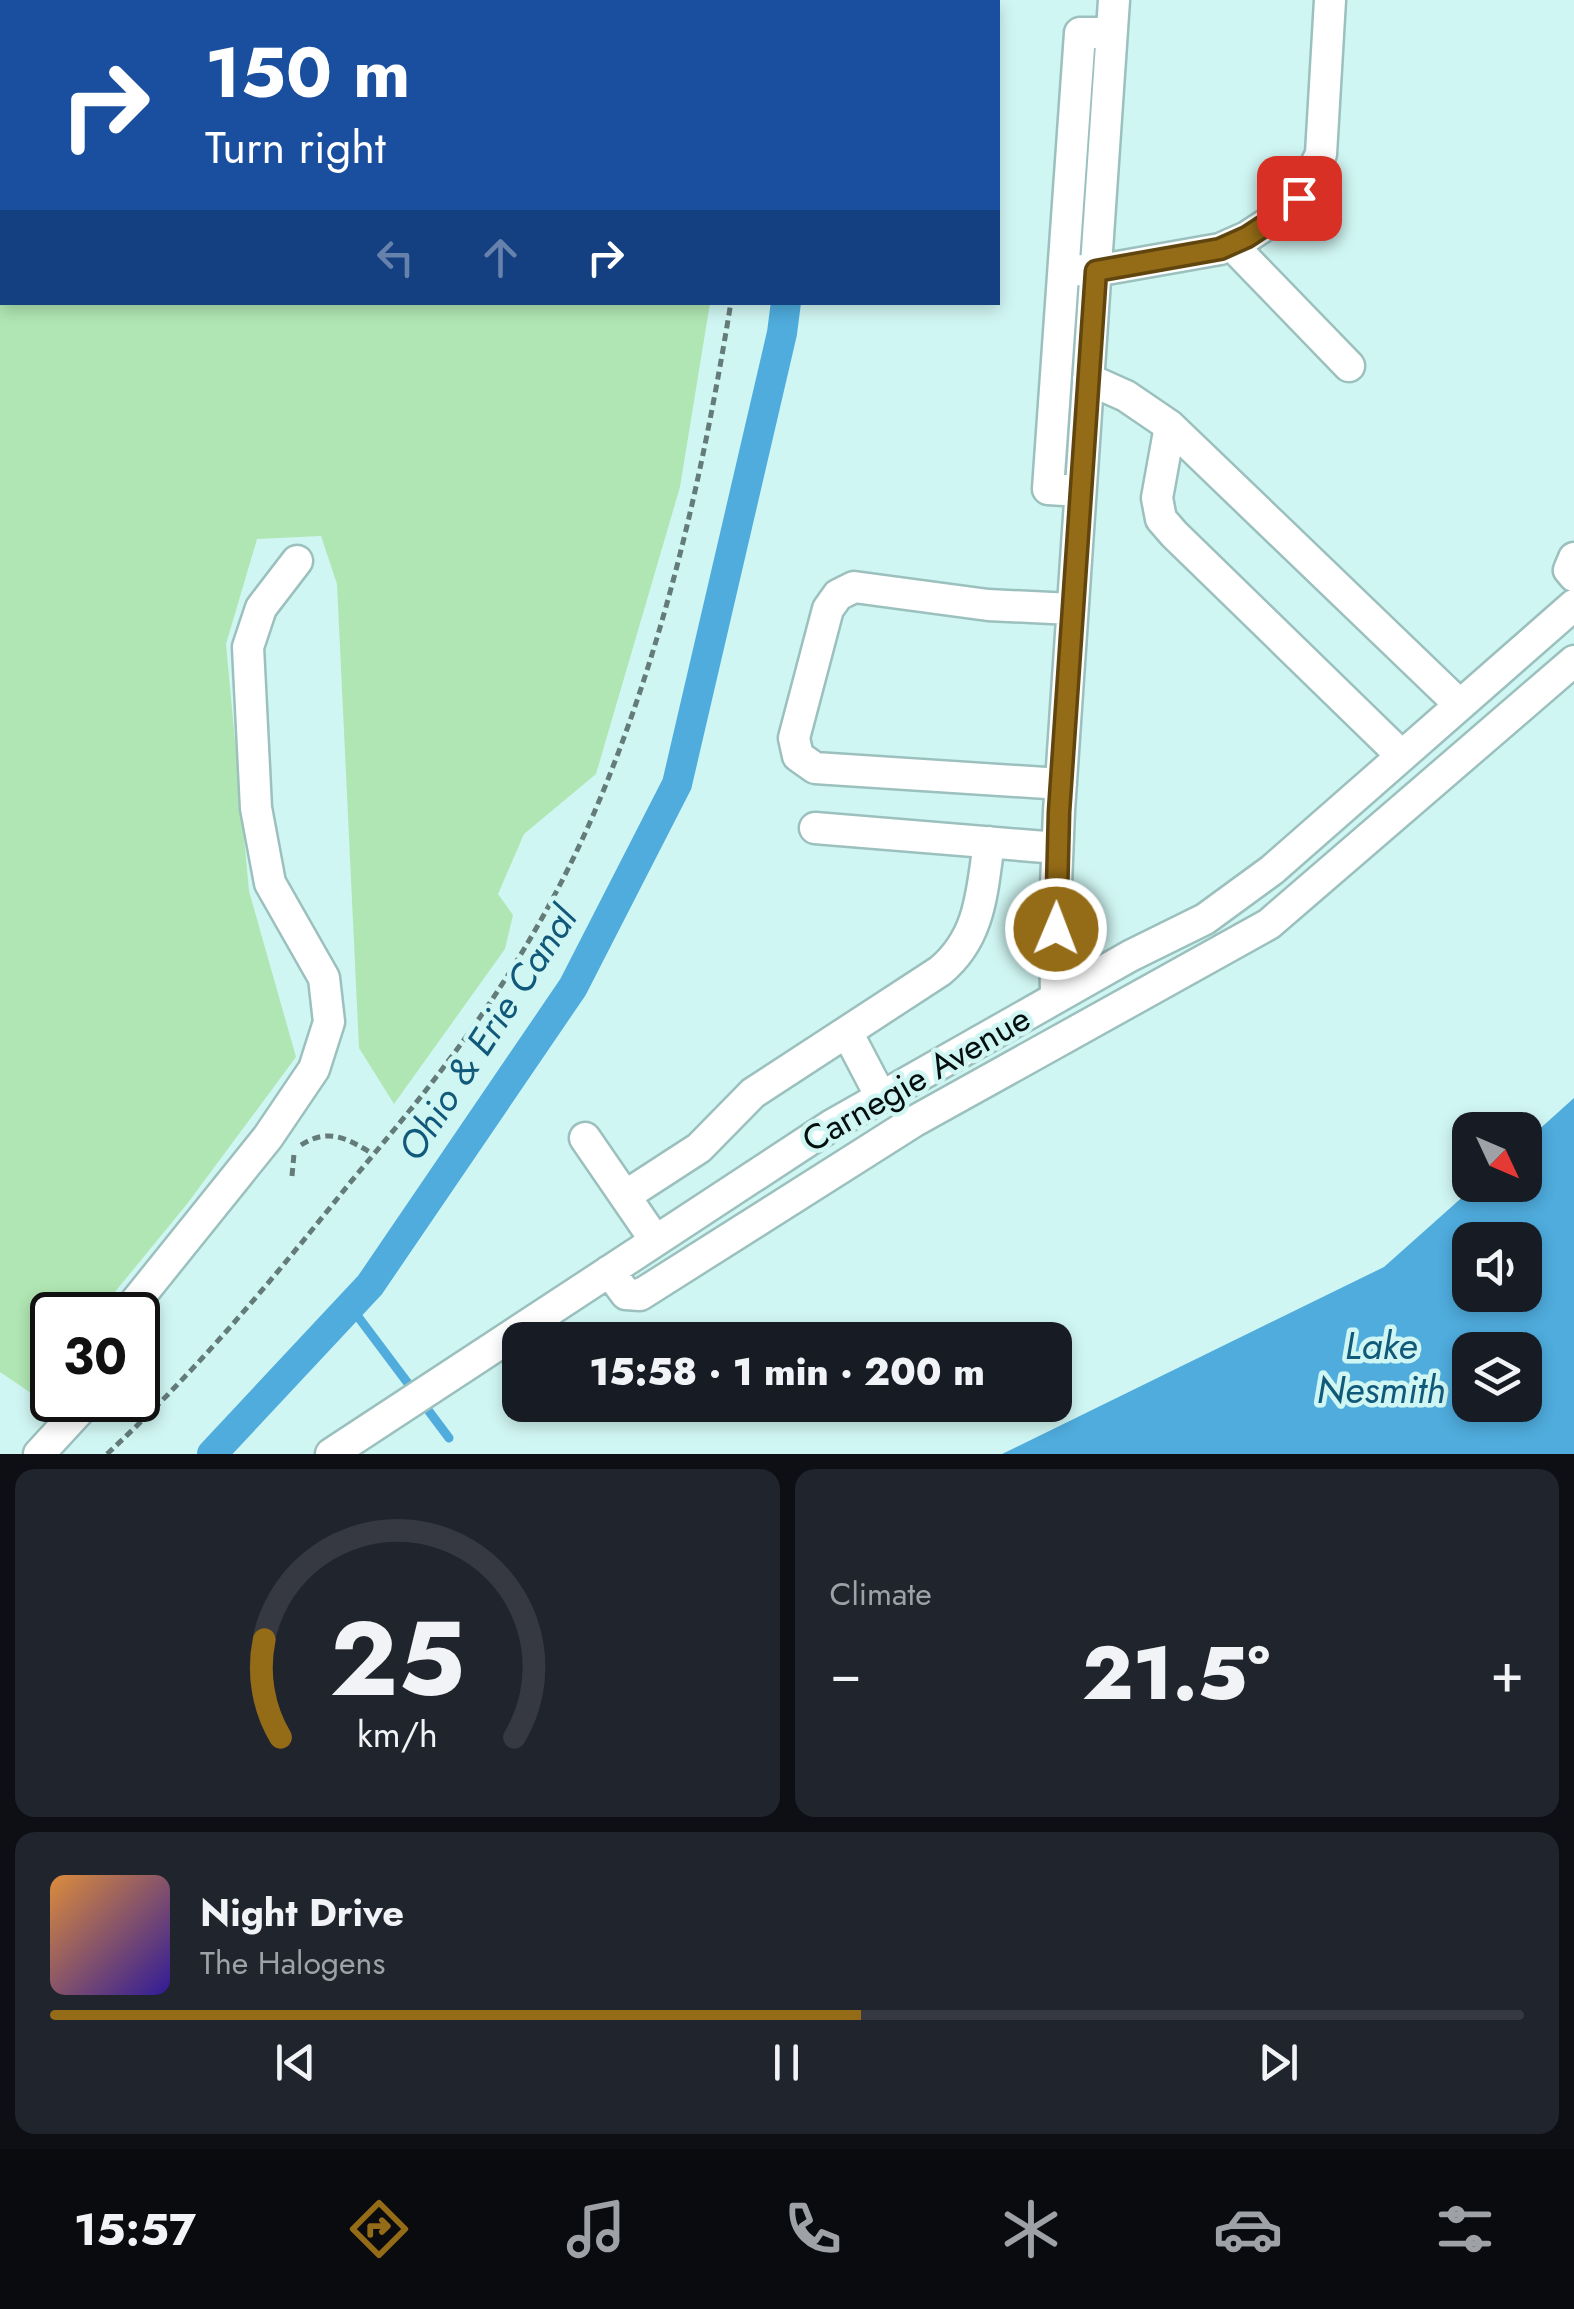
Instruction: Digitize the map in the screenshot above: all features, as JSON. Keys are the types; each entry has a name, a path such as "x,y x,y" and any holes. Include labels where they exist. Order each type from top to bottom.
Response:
{"street":[{"path":"1056,998 1055,910 1061,784 1114,0"},
{"path":"1064,270 1096,271 1220,249 1273,220 1299,198 1321,154 1330,0"},
{"path":"1080,490 1048,489 1069,186 1080,32 1112,33"},
{"path":"1069,186 1101,185"},
{"path":"1231,244 1349,366"},
{"path":"1055,387 1088,384 1126,396 1170,426 1469,697 1506,720"},
{"path":"1170,426 1157,498 1161,519 1402,756"},
{"path":"1574,558 1569,570 1574,576"},
{"path":"143,1292 268,1137 314,1068 328,1022 324,978 270,883 256,808 248,647 261,608 297,561"},
{"path":"1061,784 815,768 798,756 794,738 828,608 838,595 854,587 988,605 1072,609"},
{"name":"Carnegie Avenue","path":"331,1454 790,1152 1056,998 1230,903 1574,605"},
{"path":"609,1271 626,1294 640,1295 912,1122 1269,924 1574,661"},
{"path":"815,828 1058,848"},
{"path":"625,1196 700,1148 752,1093 954,959 971,935 981,902 990,842"},
{"path":"1286,858 1312,888"},
{"path":"1230,903 1251,934"},
{"path":"1174,934 1192,967"},
{"path":"1107,970 1124,1004"},
{"path":"847,1032 870,1104 877,1144"},
{"path":"585,1138 655,1240"},
{"path":"790,1152 810,1185"},
{"path":"47,1445 64,1422"}],"path":[{"path":"107,1454 241,1314 374,1154 449,1061 536,930 596,808 624,741 648,667 688,528 731,305"},
{"path":"292,1176 294,1155 316,1137 332,1135 374,1154"}],"green space":[{"path":"0,305 710,305 680,487 596,774 524,834 498,894 513,915 505,949 394,1104 359,1048 337,584 321,536 257,539 226,644 249,891 296,1057 187,1204 115,1292 30,1292 30,1392 0,1372"}],"water":[{"name":"Lake Nesmith","path":"1574,1098 1574,1454 1002,1454 1072,1422 1384,1267 1457,1202 1542,1202 1542,1127"}],"waterway":[{"name":"Ohio & Erie Canal","path":"212,1454 370,1285 573,987 677,784 786,305"},
{"path":"350,1306 449,1438"}],"route":[{"path":"1056,929 1059,812 1096,271 1220,249 1247,237 1299,198"}]}
